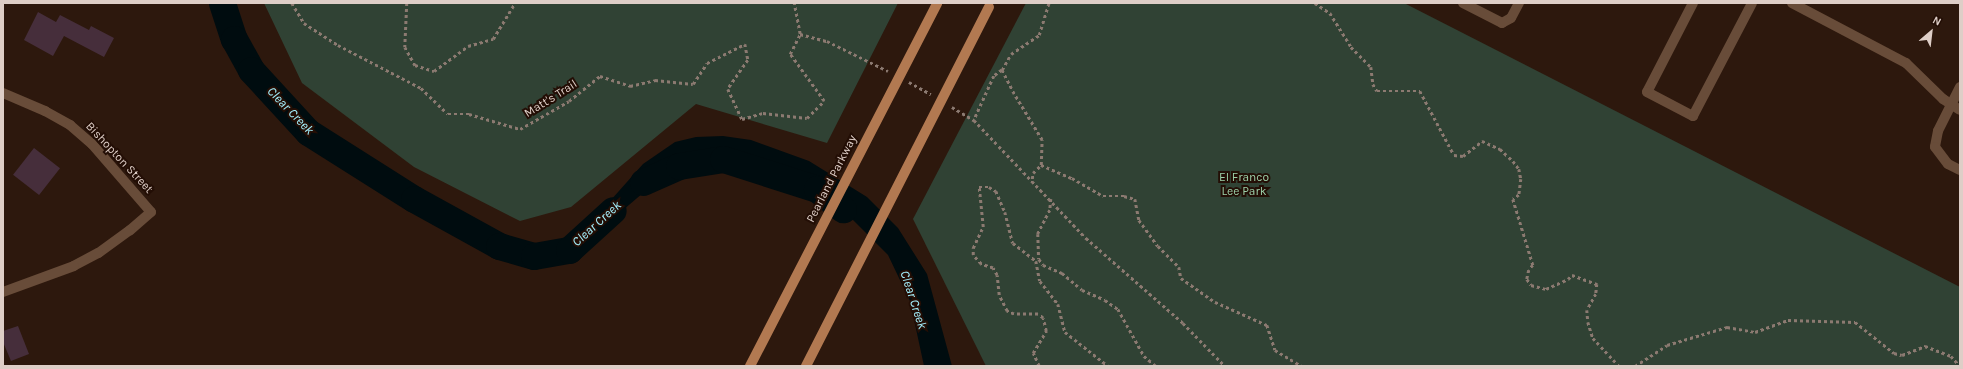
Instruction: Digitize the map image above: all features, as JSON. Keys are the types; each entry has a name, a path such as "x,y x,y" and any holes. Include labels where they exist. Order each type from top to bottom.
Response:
{"main road":[{"name":"Pearland Parkway","path":"750,366 937,3"},
{"path":"806,366 989,7"}],"street":[{"path":"1463,3 1502,23 1511,18 1519,3"},
{"path":"1693,3 1647,92 1693,116 1752,3"},
{"path":"1792,3 1906,62 1950,105 1960,110"},
{"path":"1960,87 1938,131 1935,147 1948,164 1960,170"},
{"name":"Bishopton Street","path":"3,92 45,111 70,125 92,144 151,212 130,230 92,256 62,271 3,292"}],"path":[{"name":"Matt's Trail","path":"292,3 304,23 338,45 421,88 448,114 469,114 520,128 569,101 600,76 630,86 655,80 692,84 706,62 745,44 748,60 728,89 742,119 763,113 807,118 824,100 790,54 800,34 794,3"},
{"path":"407,3 405,47 415,65 434,71 468,46 493,39 515,3"},
{"path":"1049,3 1039,35 1011,54 1002,70 994,76 974,120 1051,199 1086,238 1183,323 1225,366"},
{"path":"1315,3 1330,13 1351,47 1370,67 1373,84 1378,91 1420,91 1434,113 1435,122 1448,140 1454,155 1463,156 1482,142 1500,149 1513,161 1519,169 1521,179 1519,194 1513,199 1533,265 1527,279 1531,285 1546,289 1568,280 1572,274 1597,284 1596,294 1587,310 1592,338 1619,366"},
{"path":"1002,70 1014,94 1042,140 1041,165 1034,172 1032,179"},
{"path":"1041,165 1072,178 1103,196 1124,196 1135,199 1139,220 1158,246 1179,267 1181,278 1215,302 1266,325 1275,350 1302,366"},
{"path":"1039,366 1033,352 1046,331 1043,318 1038,314 1014,314 1007,311 999,295 997,275 993,268 981,264 974,255 973,248 983,227 980,187 989,187 996,192 1005,212 1013,242 1036,261 1040,281 1058,304 1065,332 1108,366"},
{"path":"1051,199 1050,210 1038,234 1039,259 1042,265 1062,273 1082,290 1105,300 1118,309 1144,356 1156,366"},
{"path":"1636,366 1667,345 1727,327 1755,332 1788,320 1855,322 1894,354 1902,355 1925,346 1951,356 1960,366"}],"green space":[{"path":"264,3 898,3 827,143 696,104 571,207 520,221 414,167 302,83"},
{"name":"El Franco Lee Park","path":"1026,3 1404,3 1960,287 1960,366 986,366 913,219"}],"water":[{"path":"723,136 751,140 809,161 867,197 898,228 927,274 952,366 924,366 910,301 888,255 849,216 806,182 780,167 720,153 690,158 657,181 588,240 586,228 643,164 675,142 696,137"}],"building":[{"path":"38,12 56,22 60,15 89,30 91,26 114,38 104,57 64,36 53,56 24,40"},
{"path":"34,148 60,168 39,195 13,175"},
{"path":"18,326 29,354 11,361 3,342 3,331"}],"waterway":[{"name":"Clear Creek","path":"222,3 234,39 251,70 308,132 414,199 499,246 534,256 569,250 613,210"},
{"name":"Clear Creek","path":"643,182 679,166 723,159 817,189 843,209"}]}
